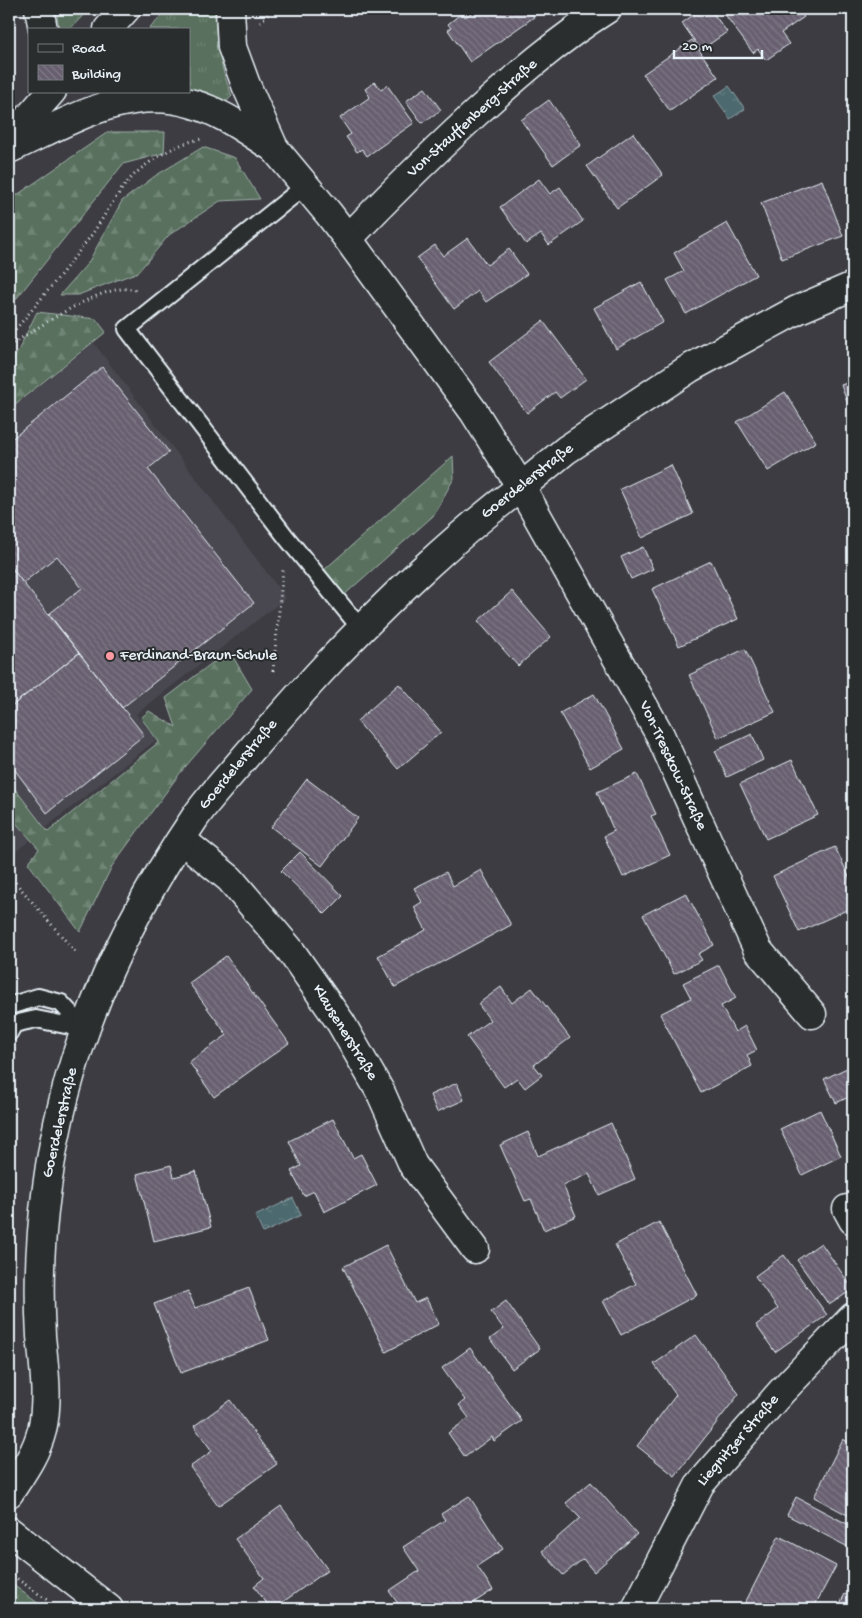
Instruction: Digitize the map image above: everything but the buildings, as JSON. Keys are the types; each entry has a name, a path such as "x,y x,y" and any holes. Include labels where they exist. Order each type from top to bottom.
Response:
{"main road":[{"path":"39,9 43,28"},
{"path":"109,28 126,9"},
{"path":"230,9 232,46 246,85 274,148 348,239 474,412 521,488"},
{"name":"Von-Stauffenberg-Straße","path":"348,239 420,164 517,76 576,29 607,9"},
{"path":"13,139 31,92"},
{"path":"13,139 51,92"},
{"path":"13,139 102,106 128,100 153,98 176,99 216,113 274,148"},
{"name":"Goerdelerstraße","path":"9,1493 36,1448 45,1413 40,1259 47,1186 58,1123 85,1029 115,954 138,911 197,815 297,696 361,629 449,546 492,509 521,488 566,450 690,368 797,310 853,286"},
{"name":"Von-Tresckow-Straße","path":"521,488 660,735 758,950 812,1014"},
{"name":"Klausenerstraße","path":"182,840 230,879 295,958 341,1023 381,1092 413,1165 475,1249"},
{"name":"Liegnitzer Straße","path":"636,1609 700,1484 782,1391 853,1317"},
{"path":"9,1531 109,1609"}],"lane":[{"path":"305,186 127,329 286,537 361,629"},
{"path":"9,1006 38,997 61,1003 85,1029"},
{"path":"9,1034 14,1024 36,1018 85,1029"}],"path":[{"path":"9,337 50,290 129,180 157,157 193,140 204,139"},
{"path":"9,346 85,301 106,292 123,288 136,290 151,310"},
{"path":"273,671 286,537"},
{"path":"9,875 77,954"},
{"path":"9,1572 53,1604"}],"shaded area":[{"name":"Ferdinand-Braun-Schule","path":"94,343 286,598 136,714 156,740 9,857 9,410"}],"green space":[{"path":"56,9 89,9 71,28 59,28"},
{"path":"168,9 215,9 219,53 224,75 232,96 224,104 205,93 190,88 190,28 150,28"},
{"path":"108,132 165,132 164,153 123,164 9,308 9,204 17,195"},
{"path":"203,147 235,158 260,199 220,201 169,235 138,272 78,295 60,295 88,263 122,201 155,176"},
{"path":"37,312 96,319 106,332 9,409 9,363 14,359"},
{"path":"453,456 454,478 433,516 343,596 324,570"},
{"path":"233,657 252,689 180,773 112,866 80,932 28,863 39,849 9,815 9,787 12,785 48,832 159,742 141,718 149,711 176,727 166,698 212,663"},
{"path":"9,1582 46,1609 9,1609"}],"water":[{"path":"729,86 745,109 730,119 714,96"},
{"path":"293,1198 301,1215 263,1233 255,1216"}],"place":[{"name":"Ferdinand-Braun-Schule","path":"110,656"}]}
